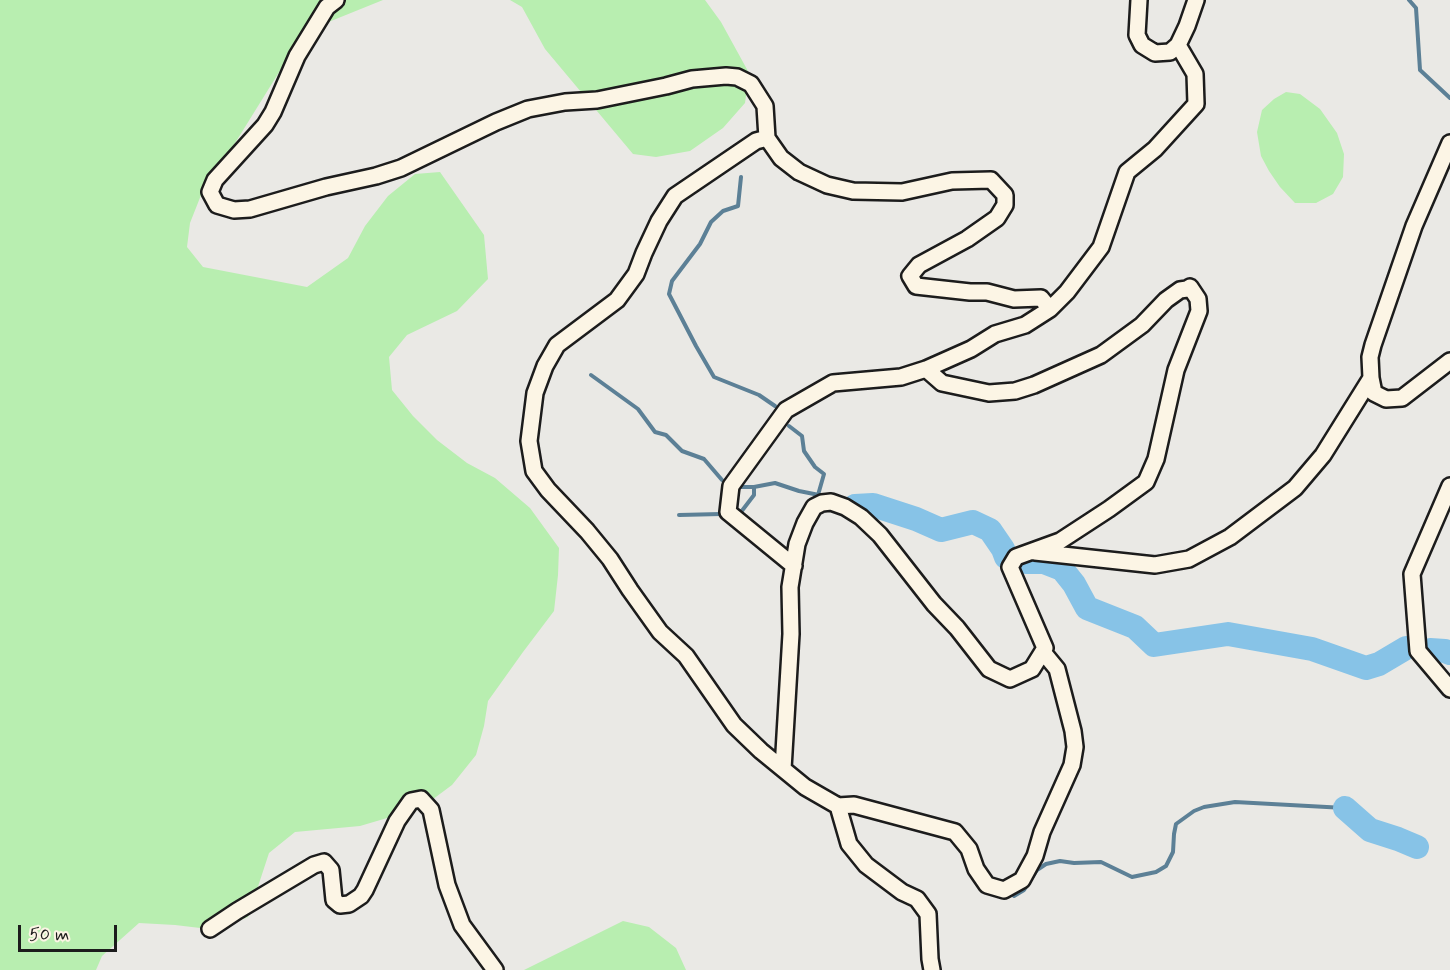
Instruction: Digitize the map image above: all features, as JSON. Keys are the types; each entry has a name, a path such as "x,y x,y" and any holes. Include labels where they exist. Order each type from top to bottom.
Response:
{"street":[{"path":"336,0 327,7 297,56 265,125 215,180 210,192 216,205 234,210 250,209 326,187 376,177 401,168 528,109 565,102 597,100 692,79 737,77 751,84 765,106 767,138 782,158 799,172 827,185 853,191 902,192 952,181 991,180 1005,195 1005,205 997,218 967,239 919,265 910,276 916,286 987,292 1014,299 1041,298 1050,309"},
{"path":"1139,0 1137,35 1142,45 1155,53 1170,52 1178,45 1196,0"},
{"path":"794,566 728,512 730,486 786,410 833,383 901,376 926,369 971,349 995,334 1025,325 1050,309 1067,292 1101,247 1127,172 1155,149 1196,104 1195,74 1178,45"},
{"path":"767,138 756,141 675,196 658,221 636,274 617,300 557,345 545,366 535,393 530,441 534,471 548,490 610,559 660,632 686,656 734,725 761,751 805,787 838,806 855,805 955,832 969,849 976,869 987,885 1004,890 1022,880 1035,856 1042,832 1072,765 1075,747 1057,669 1043,652 1045,648 1010,567 1016,556 1060,541 1146,482 1156,459 1176,370 1199,311 1198,299 1190,287 1180,290 1166,300 1142,325 1101,355 1034,385 1015,391 989,393 942,383 926,369"},
{"path":"1450,143 1414,226 1373,345 1370,357 1374,393 1386,399 1401,398 1450,361"},
{"path":"1031,552 1155,565 1189,559 1230,537 1295,488 1323,455 1371,378"},
{"path":"1450,486 1412,574 1418,651 1450,689"},
{"path":"783,769 791,634 790,586 797,544 814,507 822,502 831,502 845,507 861,517 880,535 989,669 1010,680 1032,669 1045,648"},
{"path":"210,929 314,865 324,862 331,870 334,900 340,905 349,904 361,896 365,890 397,821 411,801 421,799 431,810 447,885 462,925 495,970"},
{"path":"838,806 849,844 866,865 903,892 917,899 928,914 930,959 933,970"}],"green space":[{"path":"0,0 383,0 331,21 294,48 232,148 205,185 190,223 187,247 203,267 307,287 348,258 365,226 388,196 415,174 440,172 484,235 488,279 457,311 407,335 389,357 392,390 437,440 467,463 495,478 530,508 559,548 554,611 488,701 476,755 452,785 421,808 360,826 295,832 269,853 248,917 217,930 139,923 102,956 96,970 0,970"},
{"path":"510,0 705,0 721,22 749,73 745,103 723,128 690,151 656,157 633,154 545,49 522,7"},
{"path":"1286,92 1300,94 1320,109 1337,133 1344,154 1343,177 1333,194 1316,203 1295,203 1280,187 1261,156 1257,132 1262,110"},
{"path":"623,921 649,927 676,948 686,970 524,970"}],"waterway":[{"path":"1409,0 1416,8 1420,70 1450,98"},
{"path":"741,177 738,206 723,211 711,222 700,244 672,281 669,294 714,377 759,395 775,406"},
{"path":"591,375 638,409 655,432 666,435 682,451 704,459 722,480"},
{"path":"789,426 802,436 804,451 815,467 824,474 818,495"},
{"path":"741,487 775,483 819,495"},
{"path":"741,512 754,495 754,487"},
{"path":"855,506 873,505 941,530 973,522 990,530 1006,557"},
{"path":"679,515 721,514"},
{"path":"1026,562 1044,562 1062,569 1074,584 1087,608 1135,627 1154,645 1228,634 1312,649 1366,668 1379,664 1406,648"},
{"path":"1430,650 1450,653"},
{"path":"1014,896 1024,890 1037,870 1046,864 1060,861 1101,862 1132,877 1156,872 1166,866 1173,852 1176,824 1204,807 1235,802 1345,808"},
{"path":"1345,808 1370,830 1417,847"}]}
